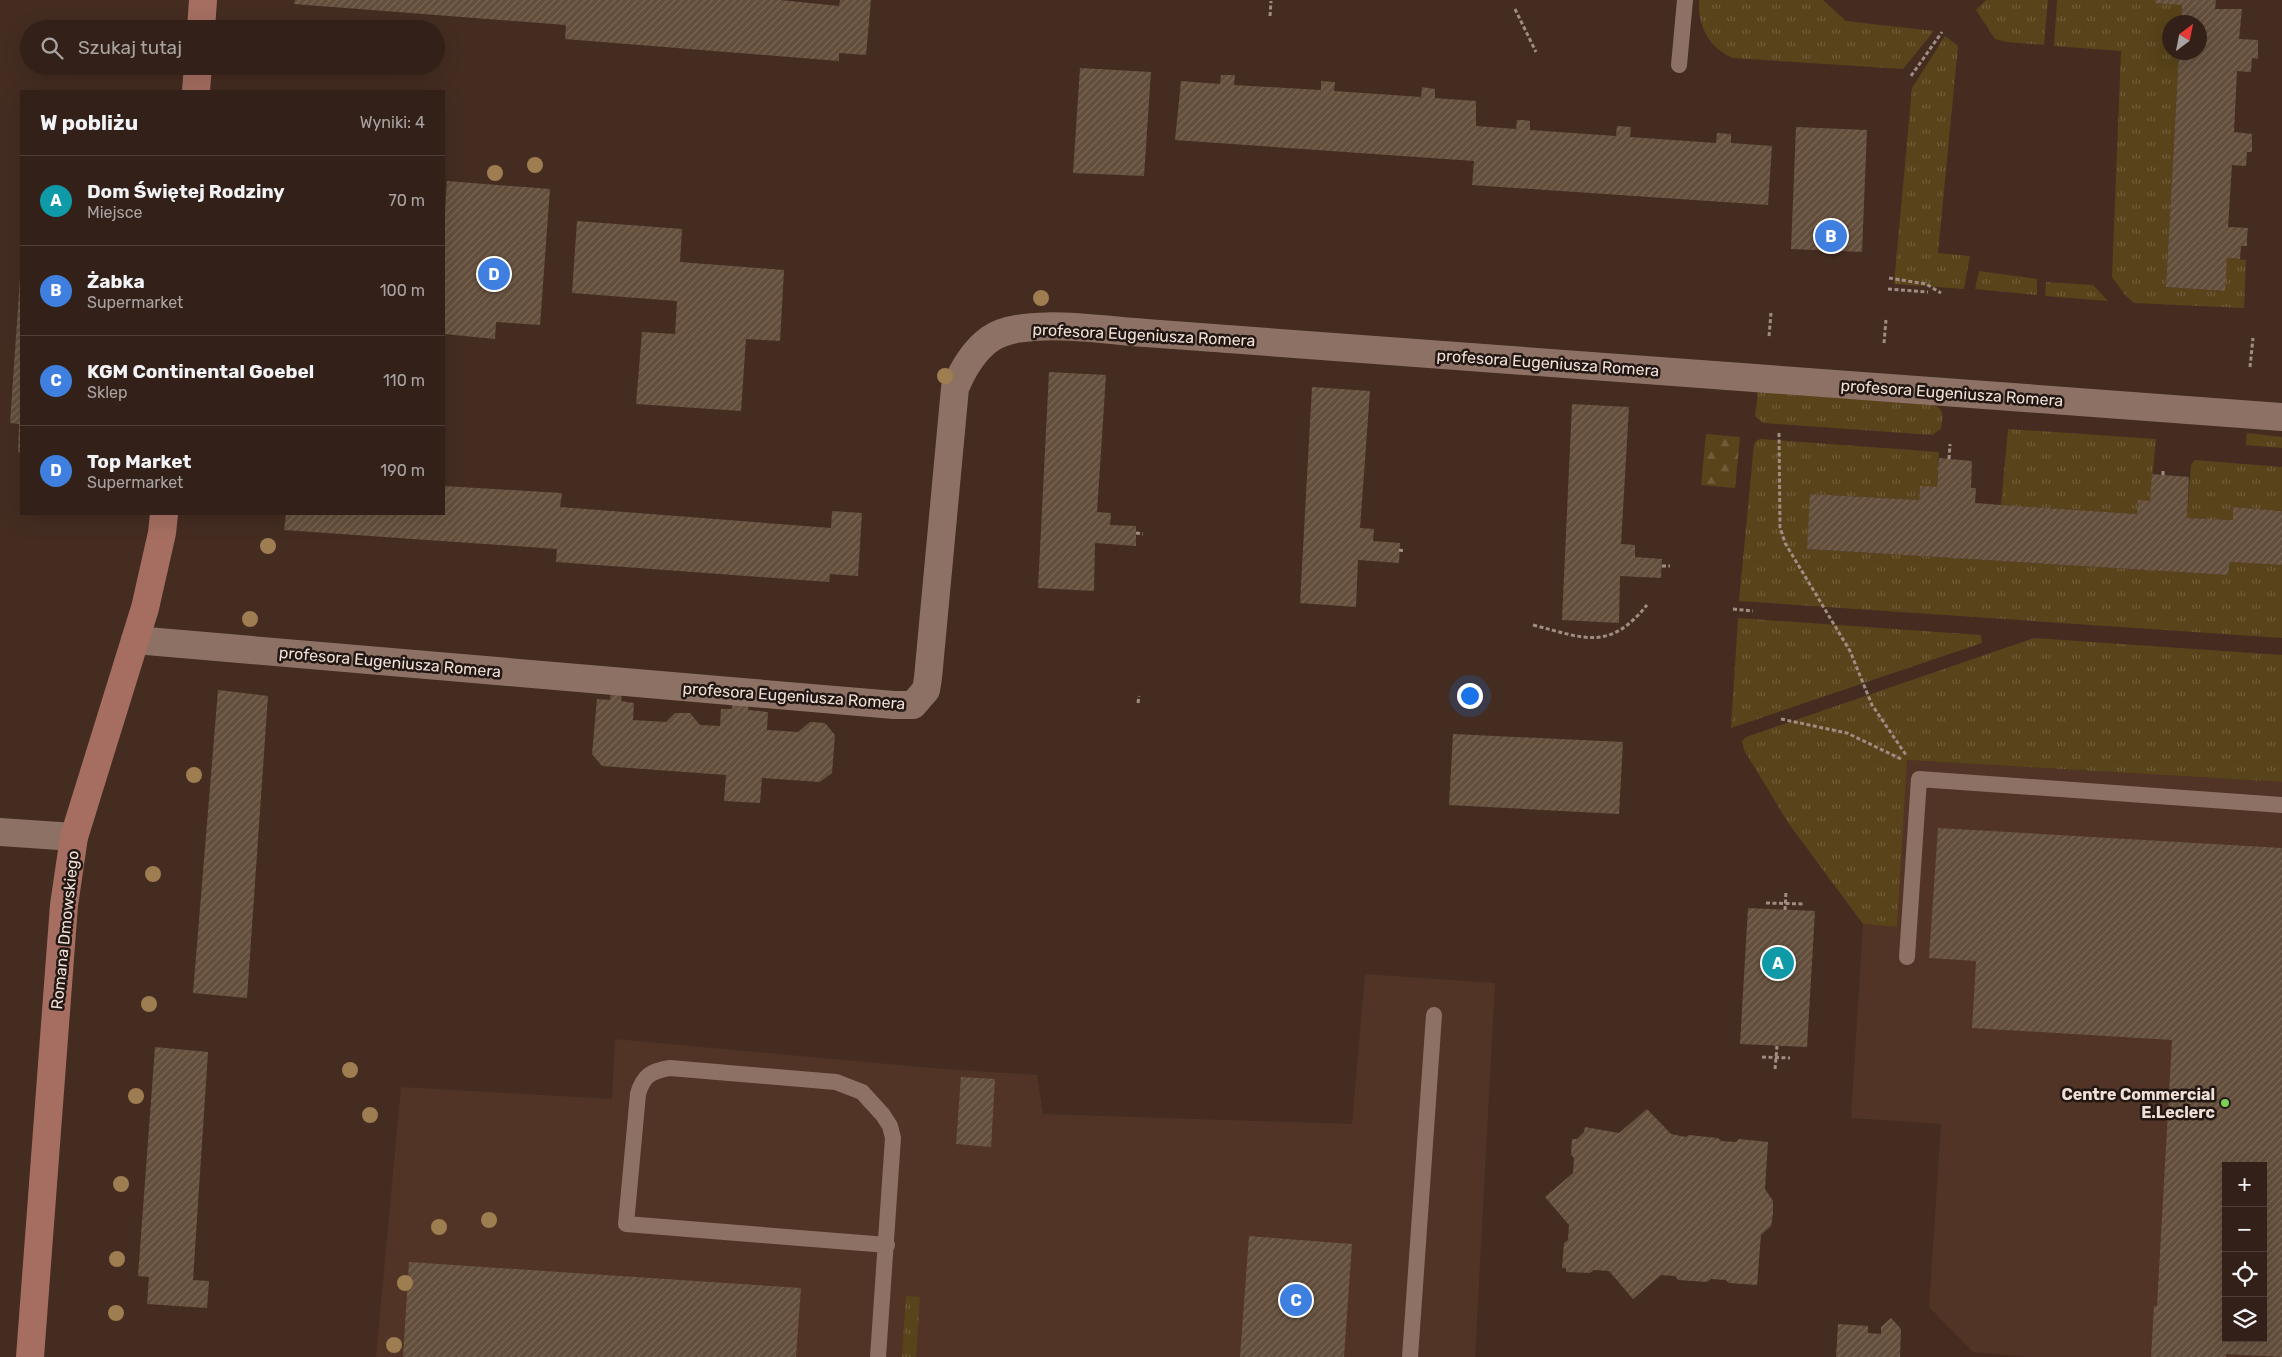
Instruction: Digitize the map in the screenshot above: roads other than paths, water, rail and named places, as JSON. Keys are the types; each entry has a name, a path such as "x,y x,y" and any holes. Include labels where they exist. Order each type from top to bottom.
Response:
{"street":[{"path":"202,20 203,0"},
{"path":"196,90 197,75"},
{"name":"profesora Eugeniusza Romera","path":"135,640 894,706 913,705 926,690 928,678 955,388 969,360 991,338 1003,333 1030,327 1146,333 2282,417"},
{"name":"Romana Dmowskiego","path":"30,1357 64,905 74,837 135,640 160,542 164,515"},
{"path":"0,832 74,837"}],"lane":[{"path":"1679,65 1685,0"},
{"path":"1907,957 1919,779 2282,805"},
{"path":"1410,1357 1434,1015"},
{"path":"878,1357 886,1244 893,1138 890,1126 883,1115 862,1092 836,1082 670,1068 647,1074 641,1083 638,1094 626,1224 886,1244"}],"place":[{"name":"Żabka","path":"1831,236"},
{"name":"Top Market","path":"494,274"},
{"name":"Dom Świętej Rodziny","path":"1778,963"},
{"name":"Centre Commercial E.Leclerc","path":"2225,1103"},
{"name":"KGM Continental Goebel","path":"1296,1300"}]}
